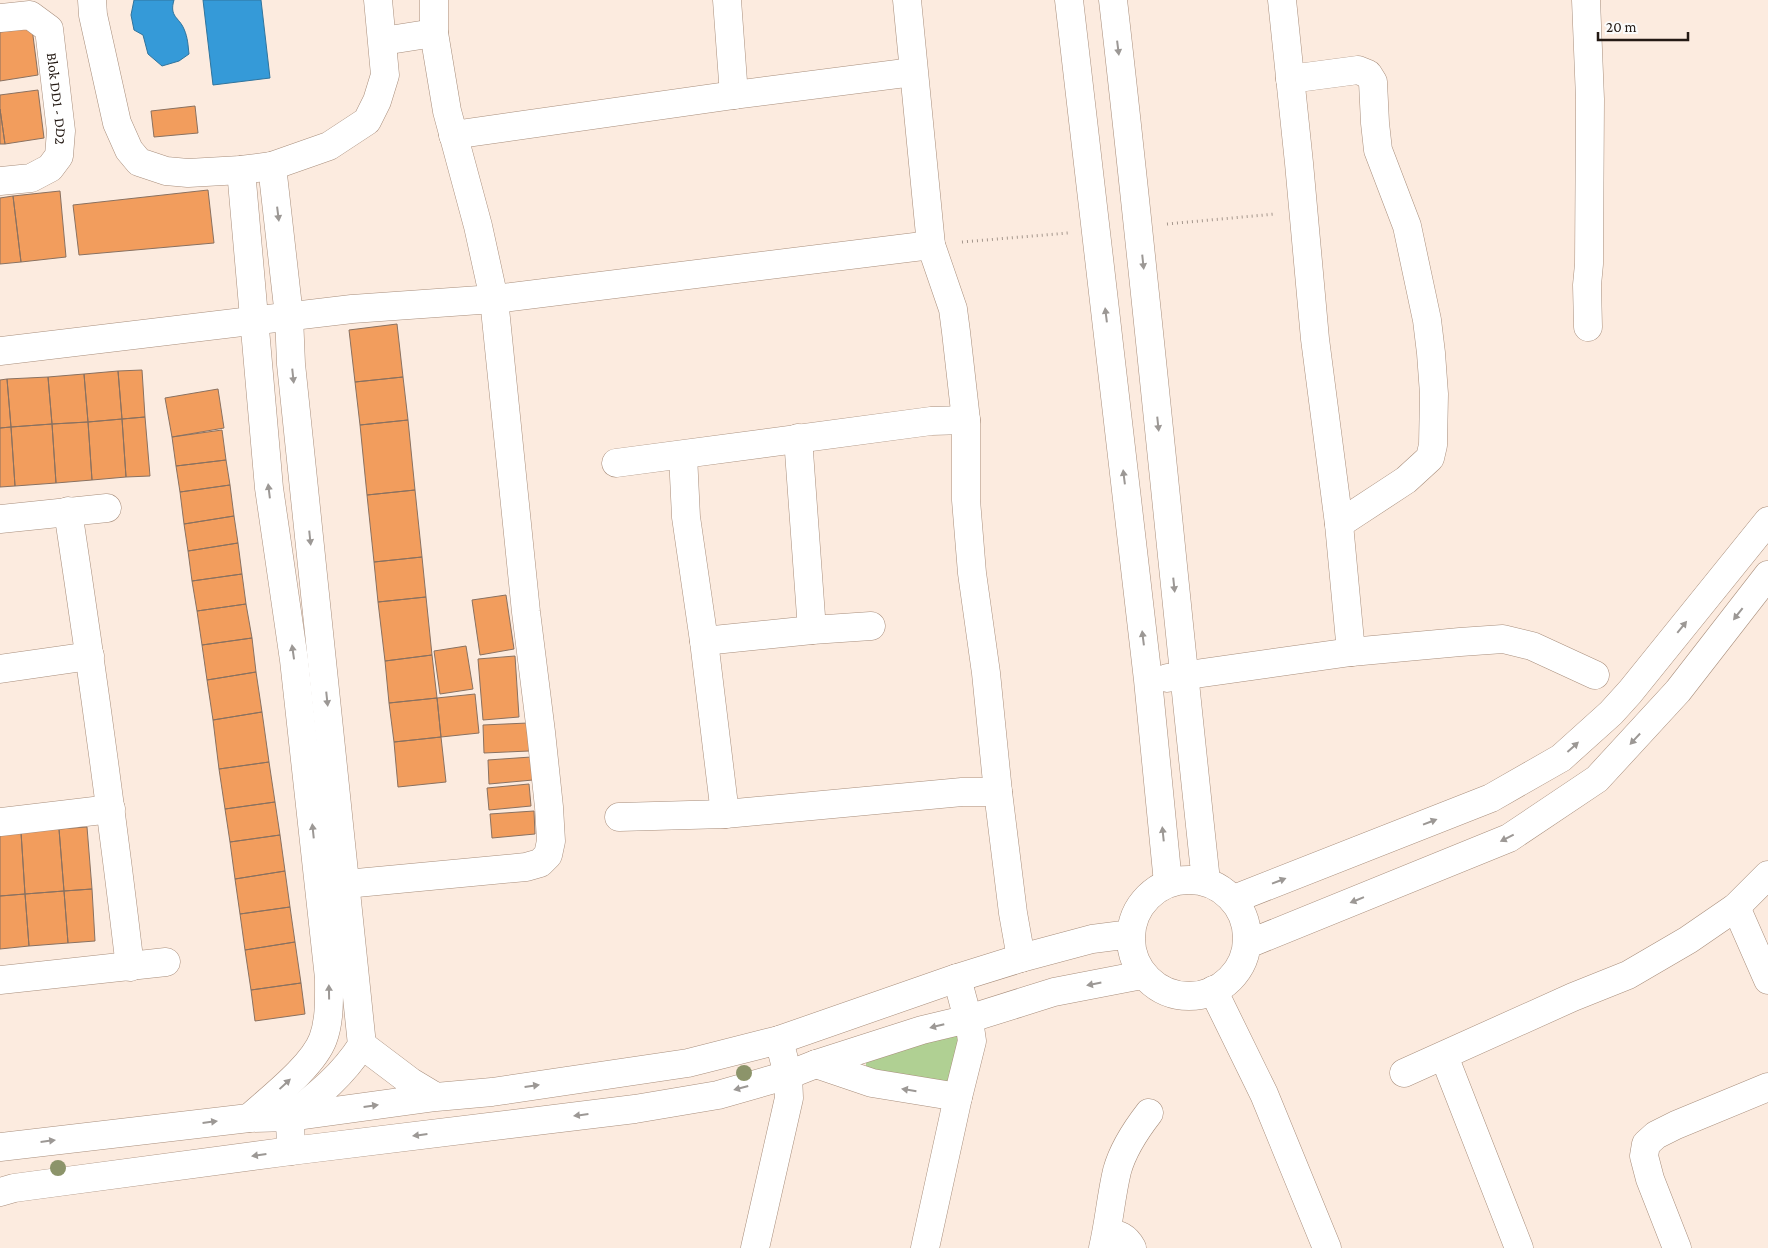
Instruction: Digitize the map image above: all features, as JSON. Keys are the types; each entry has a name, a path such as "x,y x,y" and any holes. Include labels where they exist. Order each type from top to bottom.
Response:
{"street":[{"path":"92,0 93,15 117,123 129,150 139,162 166,171 188,173 272,166 329,146 366,121 377,101 385,75 378,0"},
{"path":"346,884 526,867 540,862 548,855 551,841 549,807 526,612 494,299 478,226 452,135 434,33 434,0"},
{"path":"727,0 734,95"},
{"path":"906,0 931,245 953,309 966,420 966,500 972,573 986,673 1013,913 1021,958"},
{"path":"1069,0 1148,680 1168,883"},
{"path":"1113,0 1139,227 1183,676 1206,882"},
{"path":"1282,0 1315,339 1339,524 1351,652"},
{"path":"1586,0 1590,99 1590,264 1586,285 1588,327"},
{"name":"Blok DD1 - DD2","path":"0,18 30,15 50,29 61,130 59,156 50,168 31,178 0,181"},
{"path":"383,41 434,33"},
{"path":"1290,79 1358,70 1368,74 1373,82 1378,150 1407,226 1432,353 1434,394 1433,445 1430,458 1406,480 1339,524"},
{"path":"452,135 913,72"},
{"path":"272,166 289,316 292,364 362,1045 352,1060 329,1086 290,1117"},
{"path":"241,170 269,488 294,660 329,998 328,1016 322,1040 308,1062 250,1118"},
{"path":"1096,230 1139,227"},
{"path":"0,351 352,309 494,299 931,245"},
{"path":"616,463 931,421 966,420"},
{"path":"798,438 812,630"},
{"path":"683,455 686,517 704,641 725,814"},
{"path":"0,519 107,508"},
{"path":"68,511 111,809 130,966"},
{"path":"1234,899 1491,798 1561,758 1611,713 1630,692 1768,521"},
{"path":"1248,944 1509,838 1597,779 1678,692 1768,575"},
{"path":"704,641 871,626"},
{"path":"1148,680 1351,652 1503,640 1532,646 1595,675"},
{"path":"0,669 90,656"},
{"path":"619,817 725,814 962,792 998,792"},
{"path":"0,822 111,809"},
{"path":"1404,1073 1523,1019 1628,975 1688,940 1736,907 1768,874"},
{"path":"1187,879 1206,882 1222,888 1234,899 1242,912 1247,928 1248,944 1244,960 1236,974 1224,985 1213,990 1195,996 1180,995 1166,991 1142,975 1132,948 1131,934 1134,918 1142,903 1154,891 1168,883 1187,879"},
{"path":"1736,907 1768,980"},
{"path":"0,1147 250,1118 290,1117 436,1097 492,1092 688,1063 779,1040 957,978 1021,958 1092,939 1131,934"},
{"path":"0,980 166,962"},
{"path":"0,1192 14,1188 291,1151 635,1109 718,1095 788,1075 816,1064 922,1030 968,1019 1054,992 1142,975"},
{"path":"925,1248 972,1041 957,978"},
{"path":"1213,990 1264,1094 1327,1248"},
{"path":"755,1248 788,1098 788,1075 779,1040"},
{"path":"362,1045 411,1082 436,1097"},
{"path":"1444,1056 1519,1248"},
{"path":"816,1064 872,1083 958,1097"},
{"path":"1677,1248 1650,1179 1644,1156 1646,1144 1656,1135 1676,1124 1768,1087"},
{"path":"492,1092 496,1126"},
{"path":"1132,1248 1129,1242 1122,1236 1105,1240 1118,1171 1127,1146 1136,1129 1149,1113"},
{"path":"290,1117 291,1151"}],"path":[{"path":"1139,227 1303,211"},
{"path":"931,245 1096,230"}],"green space":[{"path":"953,1026 959,1038 949,1082 866,1070 866,1062"}],"water":[{"path":"134,0 174,0 173,10 185,32 189,54 179,61 162,66 148,54 143,35 134,30 131,15"},
{"path":"203,0 261,0 270,78 213,85"}],"building":[{"path":"32,28 38,75 0,81 0,32"},
{"path":"38,90 44,138 5,144 0,95"},
{"path":"195,106 198,133 154,137 151,111"},
{"path":"0,109 5,144 0,144"},
{"path":"208,190 214,243 79,255 73,205"},
{"path":"60,191 66,257 21,262 13,196"},
{"path":"13,196 21,262 0,264 0,198"},
{"path":"397,324 403,377 355,382 349,330"},
{"path":"142,370 145,417 122,419 118,371"},
{"path":"118,371 122,419 88,422 84,374"},
{"path":"84,374 88,422 52,424 48,377"},
{"path":"48,377 52,424 11,427 7,379"},
{"path":"403,377 408,420 360,425 355,382"},
{"path":"7,379 11,427 0,428 0,380"},
{"path":"218,389 224,428 172,437 165,398"},
{"path":"145,417 150,476 126,477 122,419"},
{"path":"122,419 126,477 92,480 88,422"},
{"path":"408,420 415,490 367,495 360,425"},
{"path":"88,422 92,480 56,483 52,424"},
{"path":"52,424 56,483 15,486 11,427"},
{"path":"11,427 15,486 0,487 0,428"},
{"path":"222,430 226,460 176,466 172,437"},
{"path":"226,460 230,485 180,492 176,466"},
{"path":"230,485 234,516 184,524 180,492"},
{"path":"415,490 422,557 374,562 367,495"},
{"path":"234,516 238,543 188,551 184,524"},
{"path":"238,543 242,574 192,581 188,551"},
{"path":"422,557 426,597 378,602 374,562"},
{"path":"242,574 246,604 197,611 192,581"},
{"path":"506,595 514,649 480,655 472,600"},
{"path":"426,597 432,655 385,661 378,602"},
{"path":"246,604 252,638 202,645 197,611"},
{"path":"252,638 256,672 207,680 202,645"},
{"path":"466,646 473,689 440,694 434,651"},
{"path":"432,655 437,698 389,703 385,661"},
{"path":"515,656 519,717 483,720 478,659"},
{"path":"256,672 262,712 213,720 207,680"},
{"path":"475,694 479,733 441,737 437,698"},
{"path":"437,698 441,737 394,742 389,703"},
{"path":"262,712 269,762 219,769 213,720"},
{"path":"528,723 529,751 484,753 483,725"},
{"path":"441,737 446,782 398,787 394,742"},
{"path":"531,757 533,780 489,784 488,760"},
{"path":"269,762 275,802 225,809 219,769"},
{"path":"529,784 531,806 489,810 487,788"},
{"path":"275,802 280,835 230,842 225,809"},
{"path":"534,811 535,834 492,838 490,814"},
{"path":"87,827 92,889 64,891 59,829"},
{"path":"59,829 64,891 25,894 21,832"},
{"path":"21,832 25,894 0,896 0,834"},
{"path":"280,835 285,871 235,879 230,842"},
{"path":"285,871 290,907 240,914 235,879"},
{"path":"92,889 95,941 68,943 64,891"},
{"path":"64,891 68,943 29,946 25,894"},
{"path":"25,894 29,946 0,949 0,896"},
{"path":"290,907 295,942 245,950 240,914"},
{"path":"295,942 301,983 251,990 245,950"},
{"path":"301,983 305,1014 255,1021 251,990"}]}
